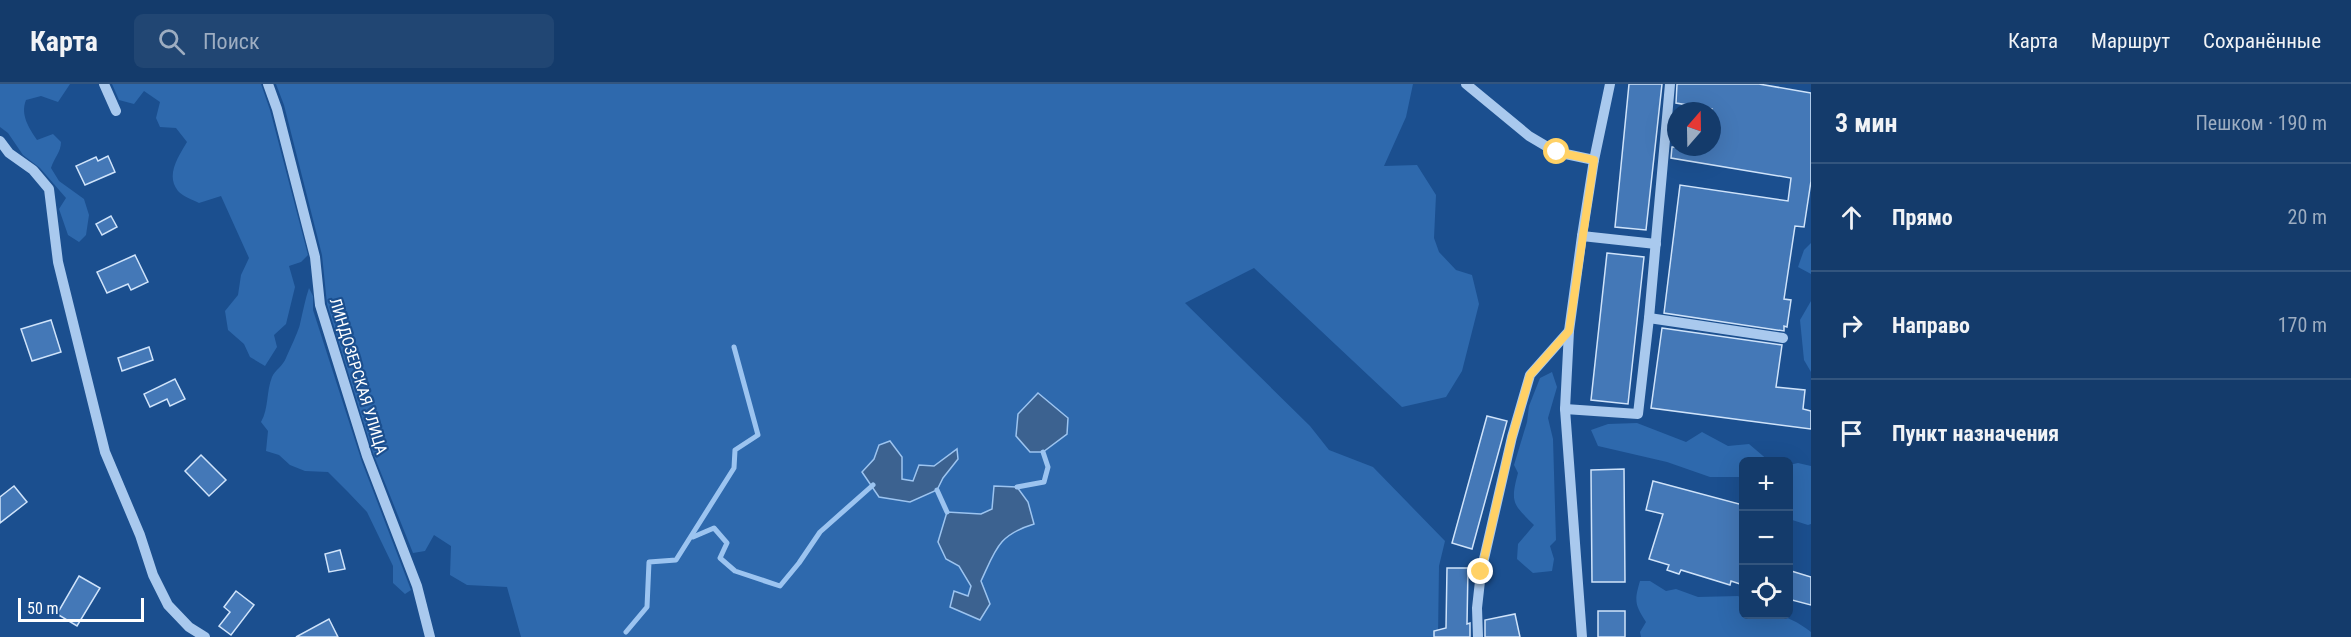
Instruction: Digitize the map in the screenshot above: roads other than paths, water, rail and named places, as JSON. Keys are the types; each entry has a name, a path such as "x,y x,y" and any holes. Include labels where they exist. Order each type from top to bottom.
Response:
{"street":[{"path":"104,84 116,111"},
{"name":"ЛИНДОЗЕРСКАЯ УЛИЦА","path":"268,84 277,109 315,257 320,305 368,456 417,586 430,637"},
{"path":"1466,84 1529,136 1557,152 1594,160"},
{"path":"1582,637 1565,409 1569,331 1582,236 1594,160 1610,84"},
{"path":"1565,409 1638,414 1670,84"},
{"path":"0,141 9,153 33,170 49,189 58,262 105,452 140,535 153,575 168,605 189,627 205,637"},
{"path":"1582,236 1656,244"},
{"path":"1649,318 1783,338"},
{"path":"1478,637 1477,608 1481,572 1512,437 1530,375 1569,331"}],"waterway":[{"path":"626,632 647,607 649,562 676,560 734,468 735,450 758,435 734,347"},
{"path":"1017,487 1044,482 1048,467 1043,452"},
{"path":"693,537 714,528 727,543 720,558 735,571 780,586 820,532 873,485"},
{"path":"937,490 947,512"}]}
